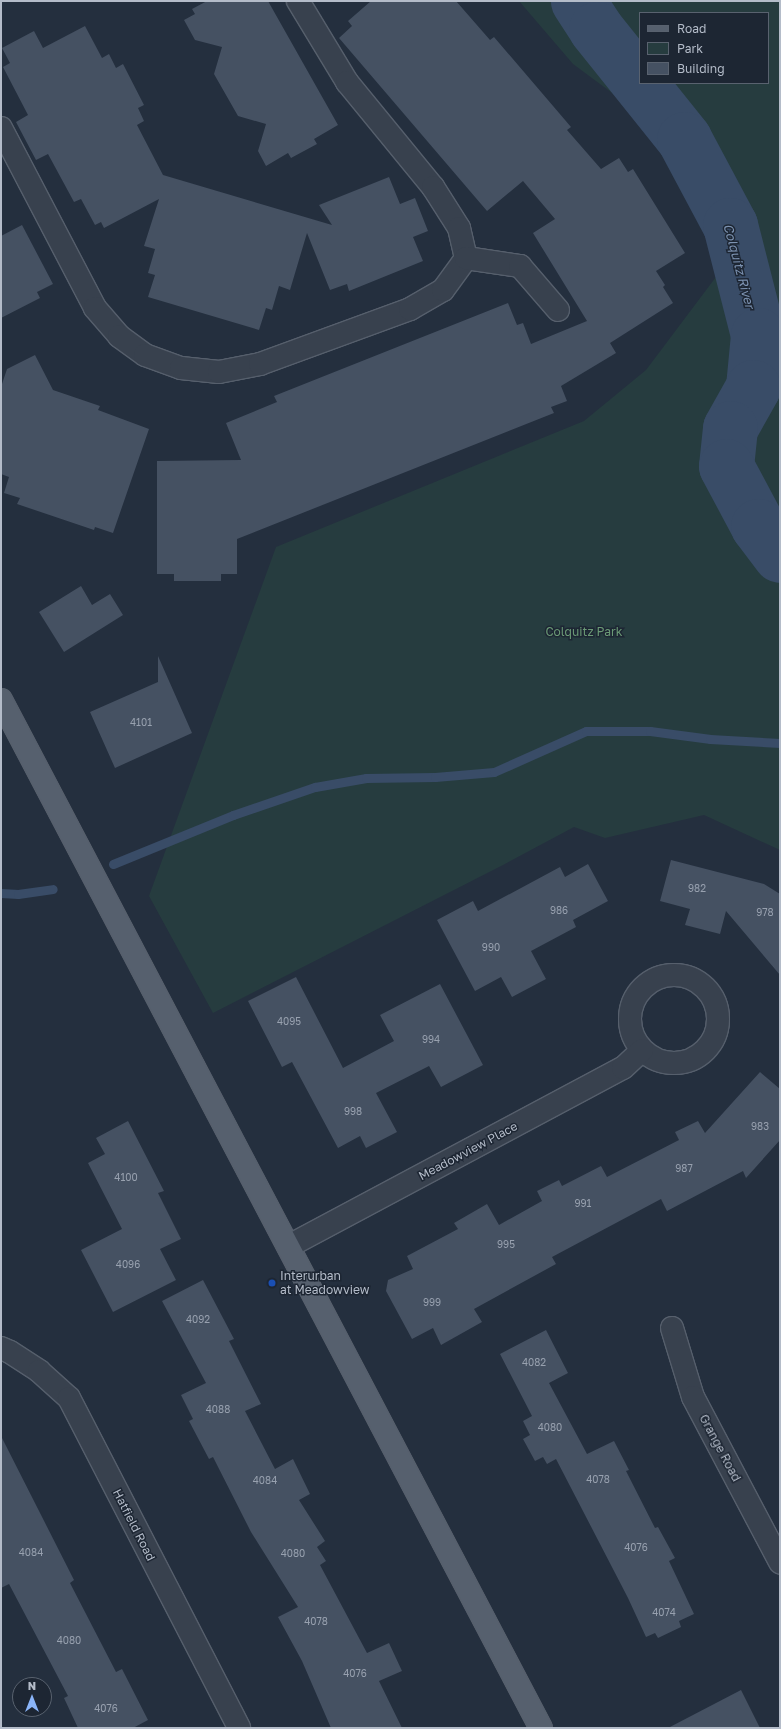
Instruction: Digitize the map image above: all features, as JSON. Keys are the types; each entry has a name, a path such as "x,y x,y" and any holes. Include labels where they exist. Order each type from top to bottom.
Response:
{"main road":[{"path":"1,700 542,1728"}],"street":[{"path":"3,139 95,308 119,336 145,355 181,368 219,372 260,364 410,309 443,290 466,258 459,228 433,188 347,82 298,1"},
{"path":"466,258 520,266 558,310"},
{"path":"681,975 698,982 712,995 718,1013 717,1031 704,1051 694,1058 676,1064 658,1061 642,1050 633,1035 630,1017 635,999 646,985 663,976 681,975"},
{"name":"Meadowview Place","path":"289,1246 623,1068 642,1050"},
{"name":"Grange Road","path":"672,1328 693,1397 780,1562"},
{"name":"Hatfield Road","path":"1,1348 10,1352 39,1371 69,1398 239,1728"}],"green space":[{"name":"Colquitz Park","path":"519,1 780,1 780,850 704,815 605,838 574,827 503,865 213,1013 149,896 276,547 584,421 646,370 734,253 654,124 573,64"}],"building":[{"path":"207,1 268,1 338,125 314,139 317,144 291,158 288,153 266,166 258,151 266,124 238,116 214,74 222,47 195,40 184,20 195,14 192,9"},
{"path":"371,1 456,1 490,40 494,37 571,127 567,130 601,169 619,158 628,172 633,169 685,253 656,271 665,285 663,287 673,303 610,343 616,353 561,386 567,401 551,407 554,413 237,539 237,574 221,574 221,581 174,581 174,574 157,574 157,461 241,460 226,423 277,402 274,396 508,303 517,325 523,323 531,344 587,321 533,233 555,219 523,181 487,211 339,38 352,26 348,21"},
{"path":"85,26 102,58 109,54 116,68 123,64 144,105 138,108 144,121 137,125 163,175 332,225 319,205 389,177 400,204 415,198 428,231 413,237 423,261 349,291 347,284 330,290 307,233 290,290 279,286 272,310 266,308 259,330 148,297 155,275 148,273 155,249 144,246 159,199 104,228 101,222 95,225 81,199 74,202 48,154 36,160 16,122 28,115 3,67 10,63 2,48 34,31 43,48"},
{"path":"22,225 53,284 37,292 40,298 1,318 1,236"},
{"path":"35,355 53,390 100,406 98,410 149,429 113,533 95,527 94,530 17,504 20,498 4,493 9,477 1,474 1,387 7,369"},
{"path":"81,586 92,605 110,594 123,615 64,652 39,612"},
{"path":"158,656 192,733 115,768 90,712 158,682"},
{"path":"671,860 764,884 780,894 780,975 726,911 720,934 685,925 690,909 660,901"},
{"path":"588,864 608,901 573,920 576,927 531,951 546,979 512,997 501,977 475,991 437,920 473,901 478,911 560,867 565,877"},
{"path":"296,977 343,1068 394,1041 380,1015 440,984 483,1065 441,1087 429,1066 376,1093 397,1132 366,1148 360,1136 338,1148 292,1062 282,1067 248,1001"},
{"path":"760,1072 780,1089 780,1140 746,1178 743,1171 667,1211 661,1199 552,1257 556,1264 474,1309 482,1322 441,1345 433,1328 412,1339 386,1291 388,1280 413,1269 407,1256 458,1229 454,1223 487,1204 499,1225 542,1201 537,1191 559,1180 562,1186 601,1166 607,1177 679,1140 675,1132 698,1121 705,1133"},
{"path":"128,1121 164,1191 158,1193 181,1239 160,1249 176,1280 113,1312 81,1250 122,1229 88,1163 105,1154 96,1138"},
{"path":"203,1280 234,1339 229,1341 261,1404 245,1411 275,1469 293,1459 310,1494 299,1500 325,1541 317,1547 326,1561 320,1565 367,1653 389,1643 402,1671 379,1681 402,1728 331,1728 302,1661 278,1617 298,1607 251,1532 213,1457 209,1459 189,1421 193,1419 181,1395 206,1383 162,1301"},
{"path":"546,1330 568,1373 549,1383 587,1454 614,1441 629,1470 626,1471 655,1528 658,1527 675,1558 669,1561 694,1614 679,1621 681,1627 658,1638 655,1633 646,1637 628,1598 556,1459 547,1464 543,1457 535,1461 523,1439 530,1435 523,1421 532,1416 500,1354"},
{"path":"1,1436 74,1580 70,1583 116,1672 122,1669 148,1720 133,1728 78,1728 64,1698 68,1696 9,1584 1,1588"},
{"path":"741,1690 760,1728 668,1728"}],"waterway":[{"name":"Colquitz River","path":"578,1 596,29 639,83"},
{"name":"Colquitz River","path":"640,84 684,139 730,225 758,335 753,387 730,428 726,466 758,526 780,555"},
{"path":"113,864 233,815 315,787 366,778 435,777 494,772 586,731 650,731 710,739 780,743"},
{"path":"1,893 18,894 53,889"}],"place":[{"name":"Interurban at Meadowview","path":"272,1283"}]}
